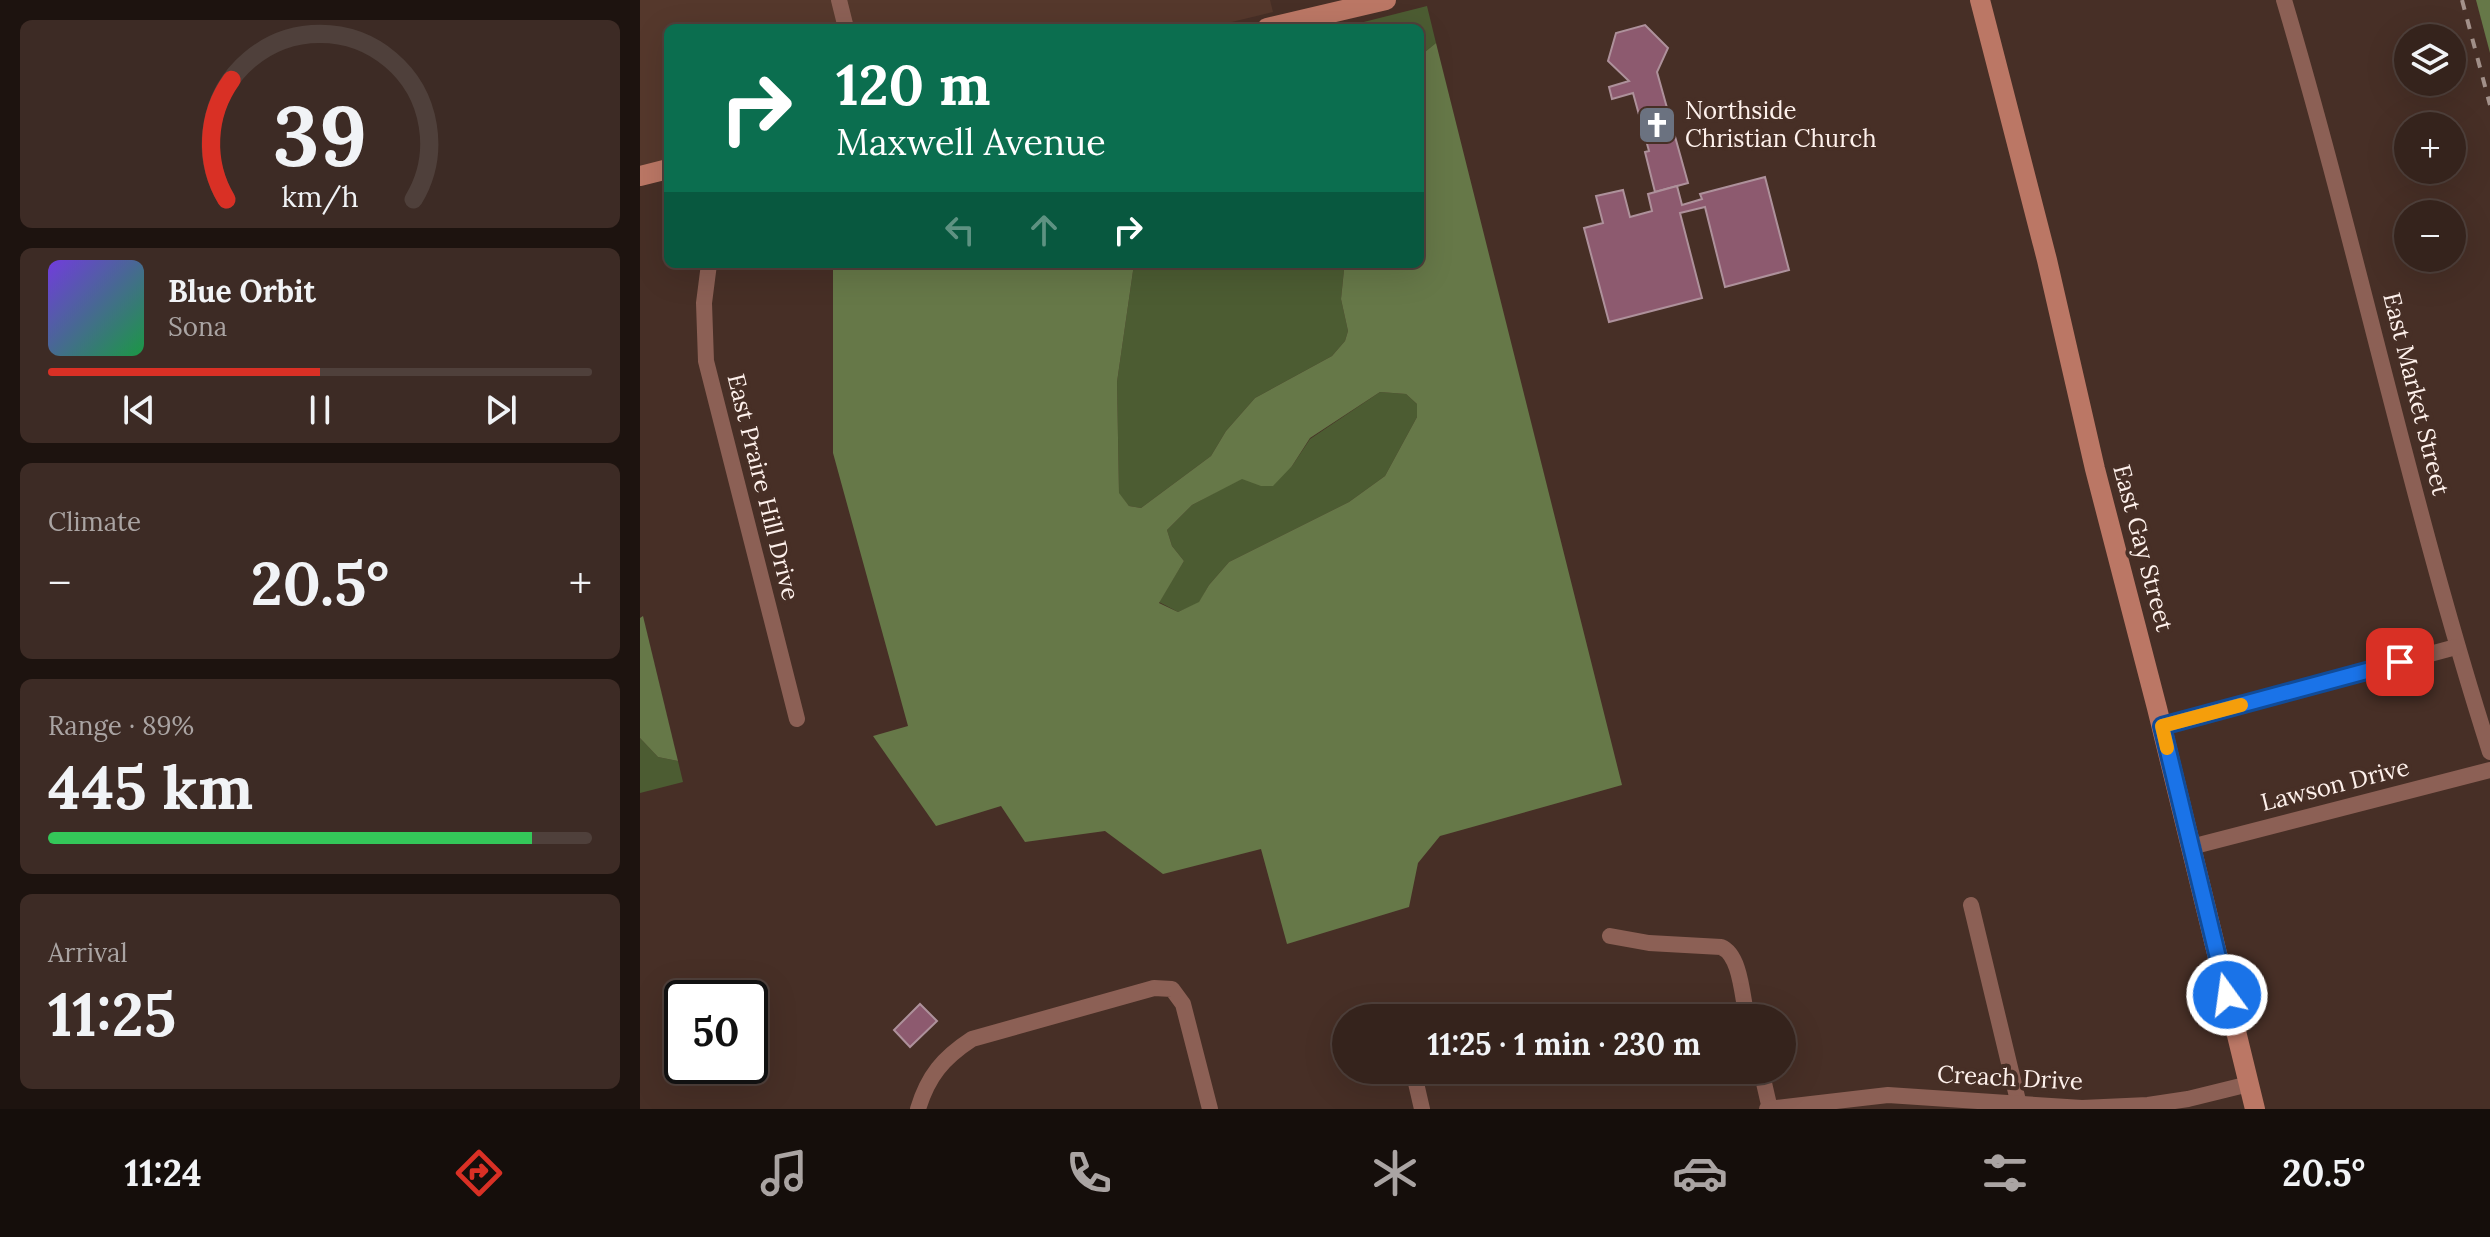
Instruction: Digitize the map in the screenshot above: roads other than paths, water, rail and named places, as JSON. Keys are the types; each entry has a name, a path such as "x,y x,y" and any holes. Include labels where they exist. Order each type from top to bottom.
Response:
{"main road":[{"path":"1284,24 1386,0"},
{"name":"East Gay Street","path":"1980,0 2047,260 2095,469 2162,726 2255,1109"},
{"path":"640,176 664,170"}],"street":[{"path":"839,0 845,24"},
{"name":"East Market Street","path":"2284,0 2324,135 2456,647 2490,752"},
{"name":"East Praire Hill Drive","path":"708,268 704,303 706,361 797,719"},
{"path":"2162,726 2456,647"},
{"name":"Lawson Drive","path":"2191,847 2490,770"},
{"path":"1971,905 2020,1106"},
{"path":"1610,936 1649,943 1730,950 1736,959 1744,1004"},
{"path":"918,1109 930,1078 950,1053 972,1039 1154,988 1172,989 1183,1004 1210,1109"},
{"path":"1416,1084 1422,1109"},
{"path":"1764,1084 1769,1109"},
{"name":"Creach Drive","path":"1769,1109 1888,1095 2020,1106 2082,1108 2148,1105 2249,1084"}],"railway":[{"path":"2462,0 2490,105"}],"place":[{"name":"Northside Christian Church","path":"1657,125"}]}
